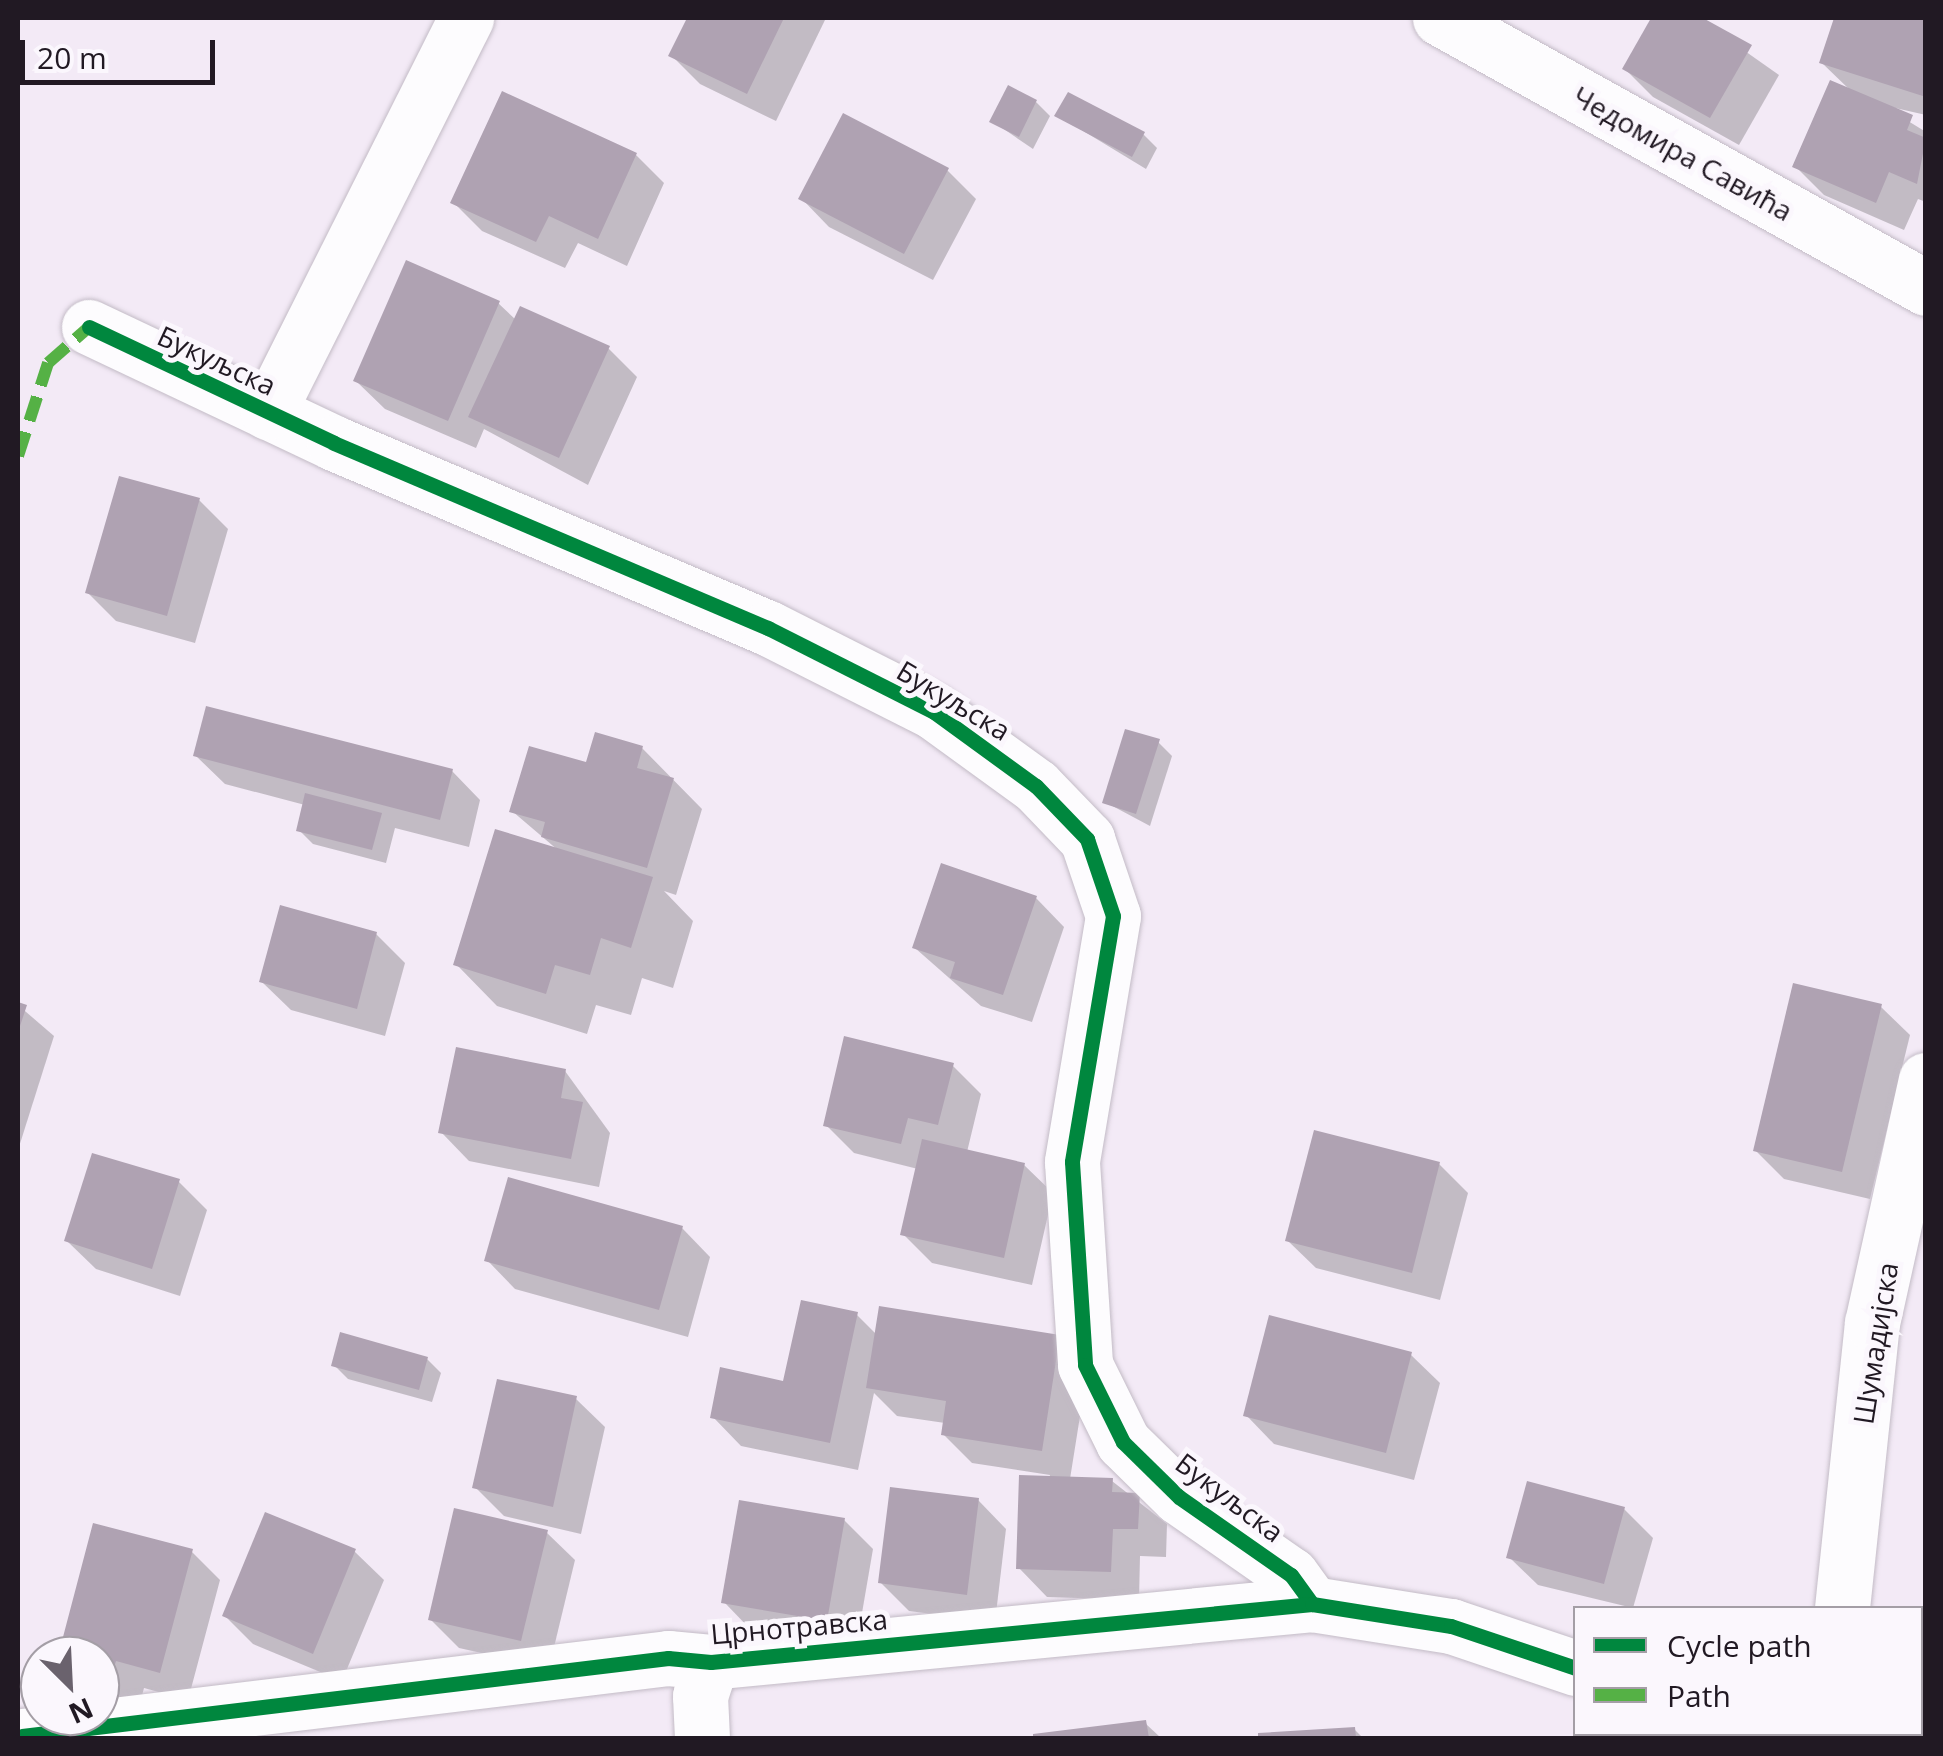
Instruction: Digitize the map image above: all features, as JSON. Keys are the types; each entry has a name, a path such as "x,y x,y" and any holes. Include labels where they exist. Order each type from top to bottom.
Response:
{"street":[{"name":"Букуљска","path":"268,412 466,18"},
{"name":"Чедомира Савића","path":"1440,18 1926,288"},
{"name":"Букуљска","path":"88,327 268,412 768,628 934,712 994,748 1087,839 1113,916 1072,1162 1085,1365 1123,1442 1179,1496 1291,1575 1312,1604"},
{"name":"Шумадијска","path":"1842,1606 1872,1323 1926,1080"},
{"name":"Црнотравска","path":"120,1724 668,1658 711,1662 1312,1604 1451,1626 1573,1667"},
{"path":"702,1738 700,1696 711,1662"}],"building":[{"path":"687,18 784,18 747,94 668,56"},
{"path":"1651,18 1703,18 1752,45 1710,118 1622,69"},
{"path":"1834,18 1926,18 1926,97 1819,63"},
{"path":"1830,80 1913,115 1907,130 1926,138 1917,184 1889,172 1876,203 1792,167"},
{"path":"1008,85 1037,100 1019,137 989,122"},
{"path":"502,91 637,153 598,239 549,216 536,242 450,203"},
{"path":"1068,92 1145,132 1132,157 1054,116"},
{"path":"843,113 949,168 904,254 798,199"},
{"path":"406,260 500,301 448,421 353,381"},
{"path":"520,306 610,346 559,458 468,417"},
{"path":"119,476 200,498 167,616 85,593"},
{"path":"206,706 453,769 440,820 193,756"},
{"path":"1125,729 1160,739 1136,814 1102,803"},
{"path":"595,732 643,746 637,768 674,778 647,868 541,837 545,822 509,812 529,746 586,762"},
{"path":"305,793 382,813 372,850 296,831"},
{"path":"495,829 653,877 631,948 601,938 590,975 555,965 546,994 453,965"},
{"path":"941,863 1037,896 1003,995 950,978 955,962 912,948"},
{"path":"280,905 377,932 357,1009 259,982"},
{"path":"1793,983 1882,1004 1842,1172 1753,1151"},
{"path":"18,1002 27,1005 18,1032"},
{"path":"844,1036 954,1063 938,1125 908,1118 901,1144 823,1126"},
{"path":"456,1047 566,1069 561,1098 583,1102 571,1159 438,1133"},
{"path":"1314,1130 1440,1162 1412,1273 1285,1241"},
{"path":"922,1139 1025,1163 1004,1258 900,1235"},
{"path":"92,1153 180,1179 152,1269 64,1241"},
{"path":"508,1177 683,1226 659,1310 484,1261"},
{"path":"801,1300 858,1312 830,1443 710,1418 720,1367 783,1381"},
{"path":"879,1306 1060,1335 1042,1451 941,1435 946,1401 866,1388"},
{"path":"1269,1315 1412,1352 1386,1453 1243,1416"},
{"path":"340,1332 428,1357 419,1390 331,1366"},
{"path":"497,1379 577,1396 553,1507 472,1488"},
{"path":"1019,1475 1113,1478 1112,1492 1140,1493 1138,1529 1113,1529 1111,1572 1016,1569"},
{"path":"1527,1481 1625,1507 1604,1584 1506,1558"},
{"path":"890,1487 979,1498 967,1595 878,1583"},
{"path":"739,1500 845,1518 827,1621 721,1603"},
{"path":"454,1508 548,1530 521,1641 428,1620"},
{"path":"265,1512 356,1549 313,1654 222,1616"},
{"path":"93,1523 193,1549 160,1673 120,1662 120,1636 63,1636"},
{"path":"1926,1613 1926,1738 1906,1738 1900,1736 1923,1736"},
{"path":"1146,1720 1149,1738 1033,1738 1033,1734"},
{"path":"1355,1727 1356,1738 1258,1738 1258,1733"},
{"path":"1584,1736 1658,1737 1584,1738"}],"marked path":[{"path":"18,456 48,363 89,327"}],"cycle path":[{"path":"89,327 334,443 768,628 934,712 1036,786 1087,839 1113,916 1072,1162 1085,1365 1123,1442 1179,1497 1291,1575 1312,1604"},
{"path":"120,1724 668,1658 711,1662 1312,1604 1451,1626 1573,1667"}]}
